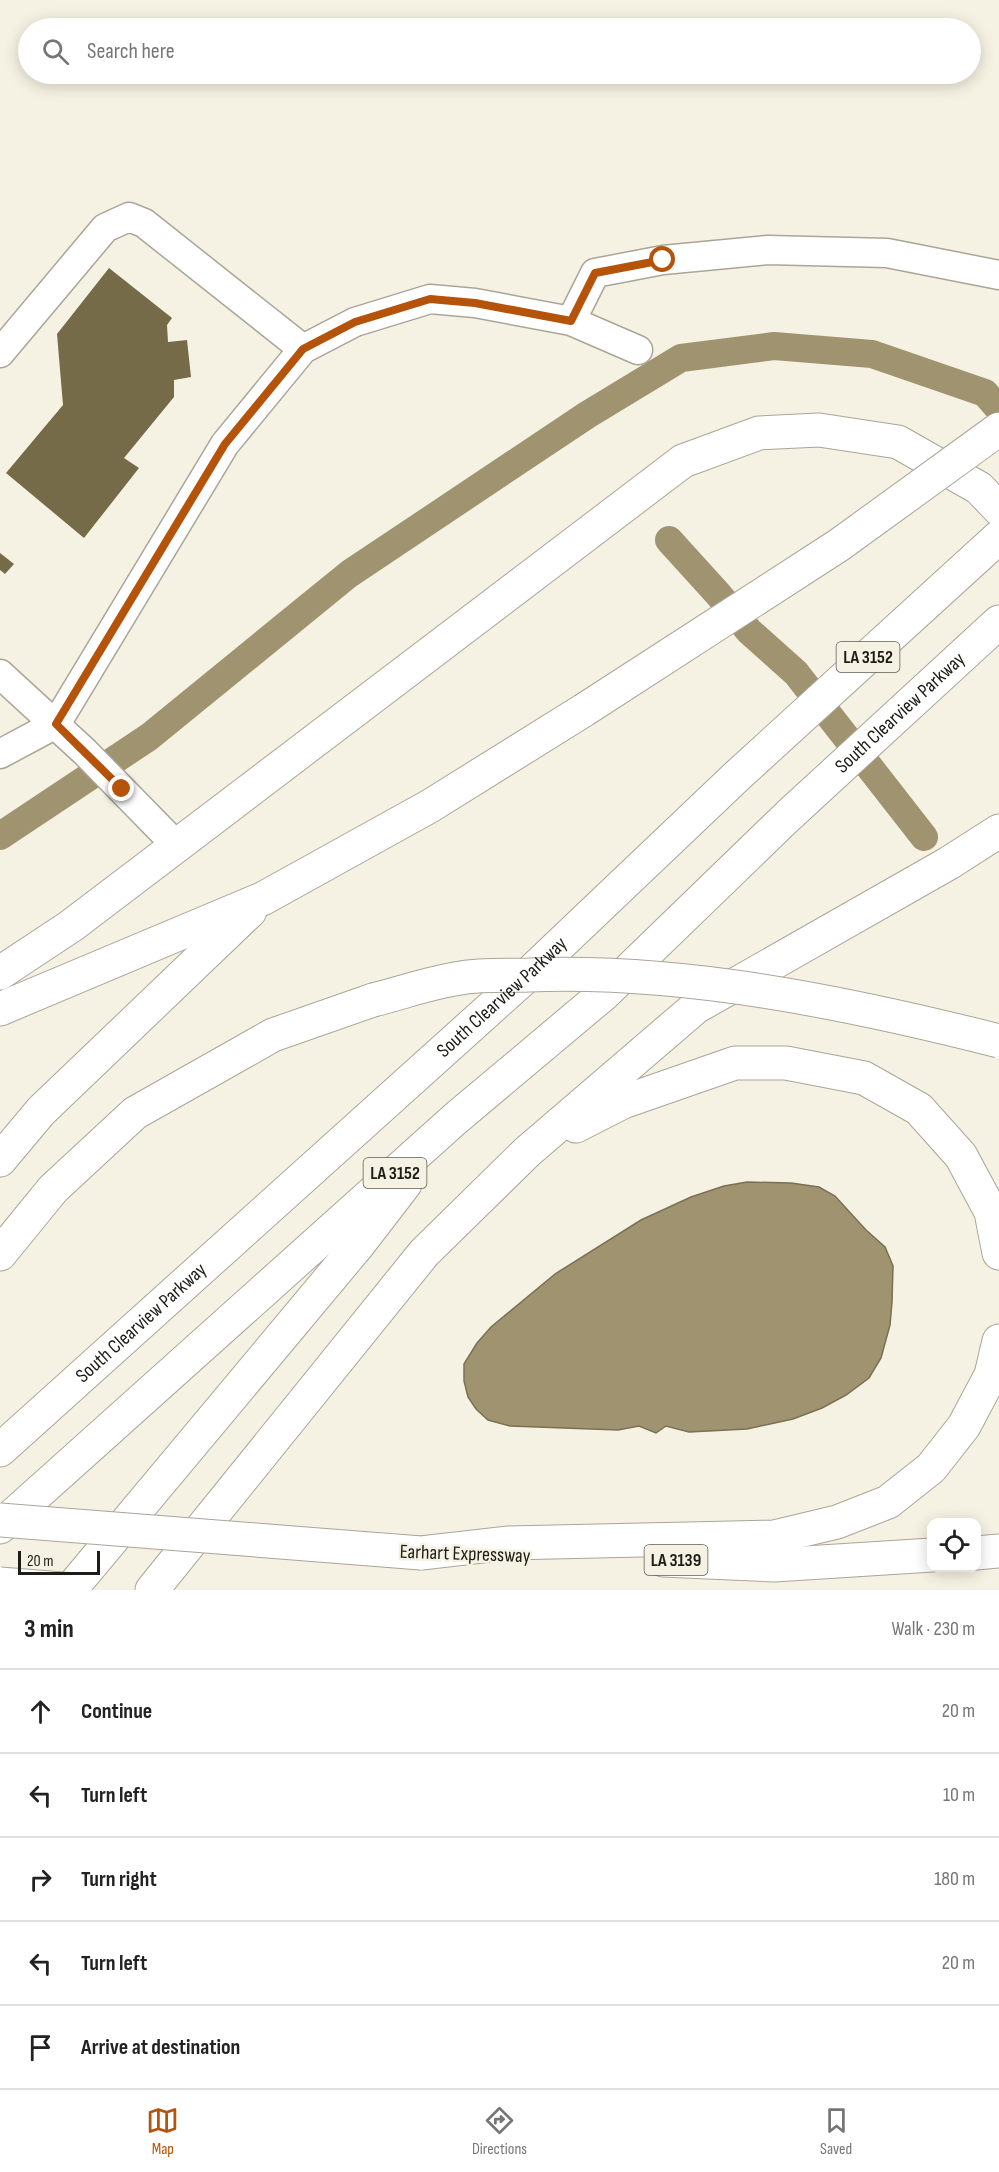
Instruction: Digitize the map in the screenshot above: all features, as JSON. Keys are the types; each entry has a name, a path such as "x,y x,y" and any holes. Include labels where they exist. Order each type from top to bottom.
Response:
{"highway":[{"path":"0,1009 264,898 430,806 584,710 839,545 999,429"},
{"path":"0,973 71,926 683,461 759,433 819,430 898,442 979,488 999,509"},
{"name":"South Clearview Parkway","path":"0,1450 524,978 737,776 999,537"},
{"name":"South Clearview Parkway","path":"0,1527 455,1119 605,993 788,816 999,622"},
{"path":"152,1590 424,1253 527,1152 696,1007 939,869 999,831"},
{"path":"0,1160 41,1111 264,898"},
{"path":"0,1254 53,1189 135,1113 273,1035 373,1000 462,978 567,974 681,980 819,1001 921,1021 999,1041"},
{"path":"527,1152 623,1102 735,1063 786,1063 864,1078 918,1109 961,1156 991,1212 999,1253"},
{"path":"0,1584 72,1590 358,1245 455,1119"},
{"path":"421,1553 508,1543 774,1538 837,1522 888,1502 931,1468 964,1426 991,1375 999,1341"},
{"name":"Earhart Expressway","path":"0,1520 421,1553 623,1558 774,1565 927,1555"},
{"path":"981,1553 999,1551"}],"lane":[{"path":"0,353 105,228 129,217 144,223 303,349"},
{"path":"571,321 595,273 663,260 768,250 887,254 999,275"},
{"path":"0,754 56,724 225,444 303,349 355,322 430,299 475,303 571,321 638,350"},
{"path":"0,674 85,752 177,846"}],"shaded area":[{"path":"747,1182 791,1183 819,1187 835,1196 885,1247 893,1266 890,1325 881,1358 869,1378 846,1395 822,1408 793,1419 747,1429 689,1432 666,1426 656,1433 639,1426 618,1430 510,1426 488,1420 476,1409 468,1397 464,1381 464,1364 477,1343 491,1327 555,1274 641,1220 691,1197 724,1186"}],"building":[{"path":"109,268 172,318 167,325 168,342 187,340 191,377 174,380 174,397 124,458 139,468 84,538 6,473 63,405 57,334"},
{"path":"0,553 14,564 5,574 0,570"}],"waterway":[{"path":"0,836 149,737 349,574 587,415 681,358 774,346 872,354 985,393 999,409"},
{"path":"669,540 749,631 796,673 924,837"},
{"path":"766,654 771,651"},
{"path":"775,664 781,660"}],"route":[{"path":"122,789 56,724 225,444 303,349 355,322 430,299 475,303 571,321 595,273 663,260"}]}
